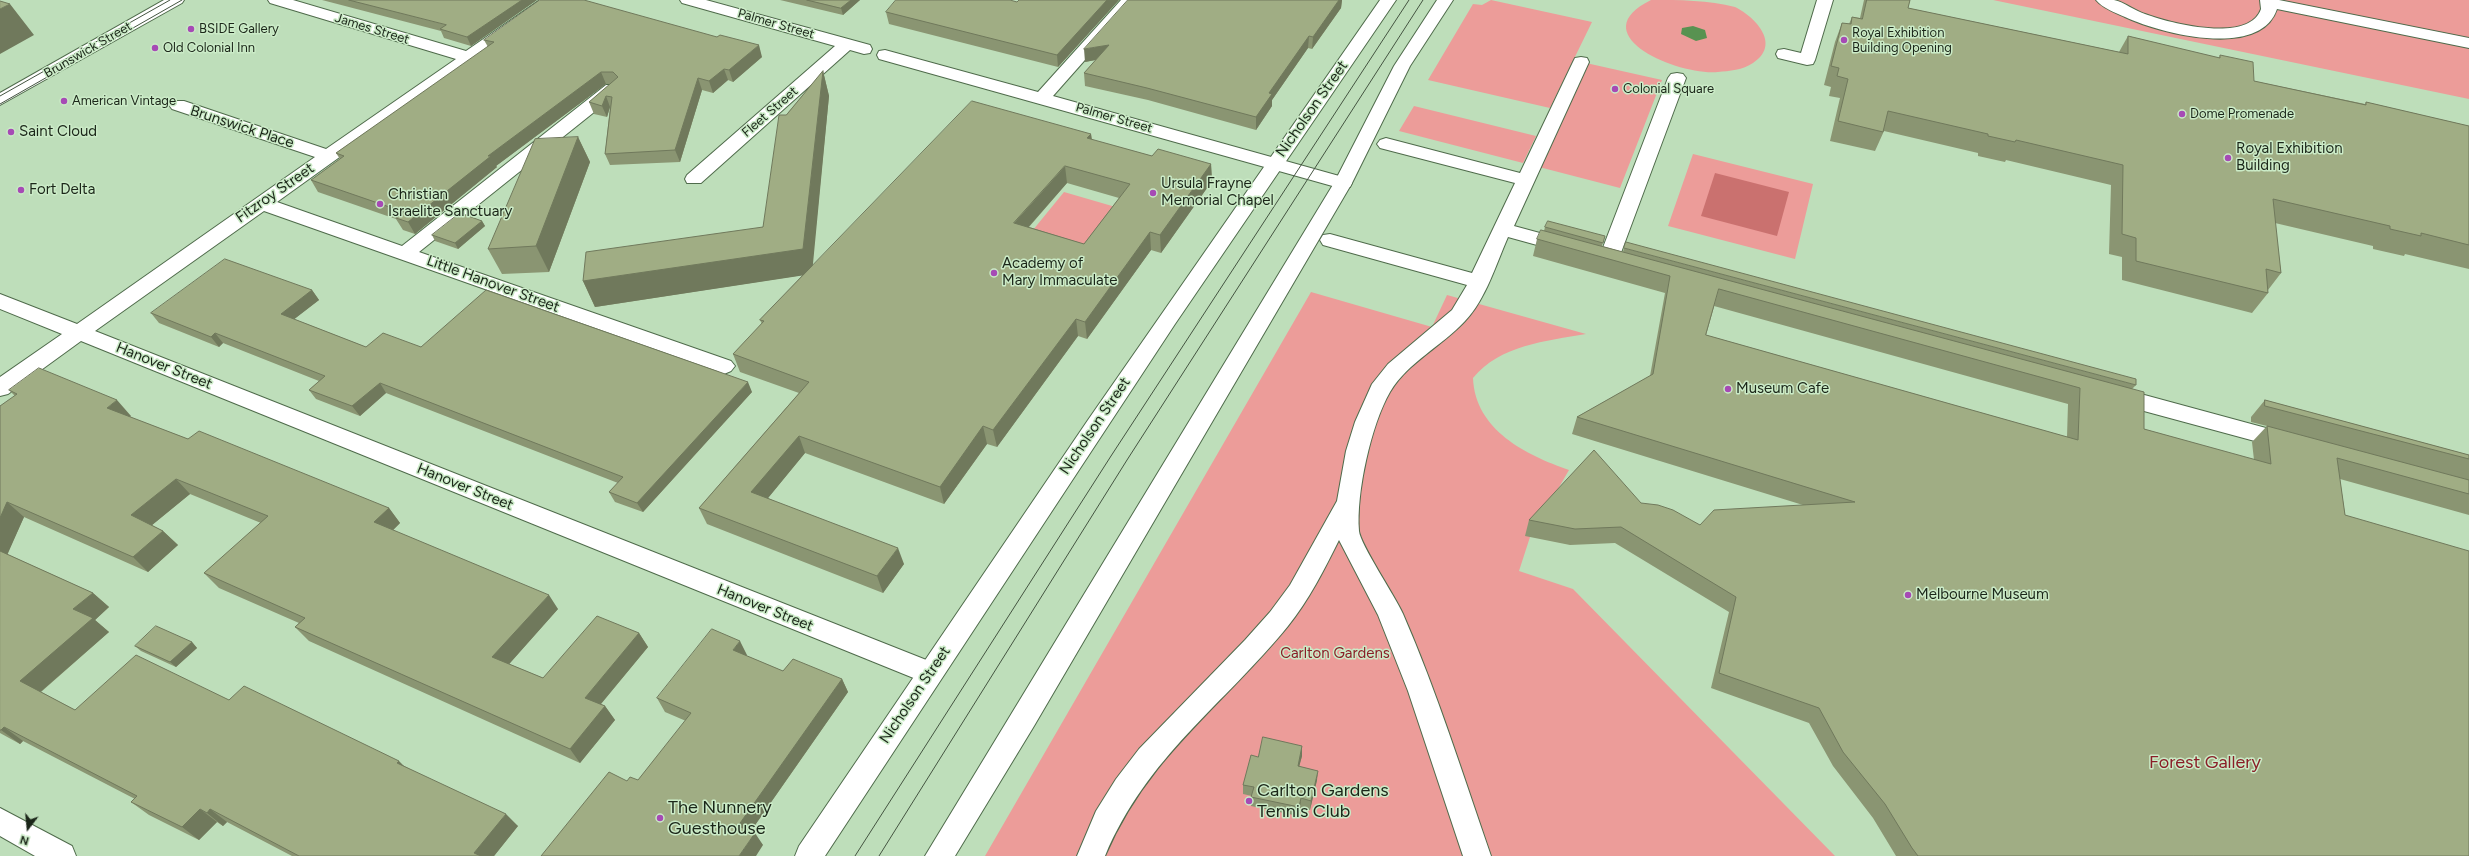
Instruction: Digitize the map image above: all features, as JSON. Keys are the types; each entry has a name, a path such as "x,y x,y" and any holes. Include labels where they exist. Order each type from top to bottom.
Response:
{"street":[{"name":"Brunswick Street","path":"0,100 176,0"},
{"name":"James Street","path":"276,0 468,57"},
{"name":"Fitzroy Street","path":"0,388 550,0"},
{"name":"Palmer Street","path":"688,0 864,49"},
{"path":"1042,98 1130,0"},
{"name":"Nicholson Street","path":"809,856 930,673 1274,163 1388,0"},
{"path":"938,856 1025,718 1343,183 1402,66 1445,0"},
{"path":"1784,54 1807,60 1825,0"},
{"path":"2104,0 2118,9 2145,21 2176,30 2206,33 2234,32 2255,26 2267,16 2269,2 2469,43"},
{"path":"2176,30 2176,48"},
{"name":"Fleet Street","path":"694,179 847,44"},
{"name":"Palmer Street","path":"885,55 1343,183"},
{"path":"1477,856 1421,691 1390,613 1347,533 1348,503 1357,451 1366,422 1380,390 1395,369 1459,315 1477,281 1581,62"},
{"path":"1501,229 1617,260 1677,78"},
{"path":"405,253 612,89"},
{"name":"Brunswick Place","path":"178,105 329,156"},
{"path":"1386,144 1524,180"},
{"name":"Little Hanover Street","path":"261,203 724,366"},
{"path":"1330,240 1477,281"},
{"name":"Hanover Street","path":"0,300 930,673"},
{"path":"2093,389 2308,448"},
{"path":"1091,856 1107,818 1145,760 1279,618 1303,585 1348,503"},
{"path":"0,822 62,856"}],"green space":[{"path":"1491,0 1592,22 1550,108 1428,80 1473,4 1482,5"},
{"path":"1651,0 1683,0 1735,7 1758,25 1763,32 1765,48 1761,56 1753,63 1740,69 1727,71 1701,71 1681,67 1661,60 1643,51 1631,39 1626,27 1632,13"},
{"path":"1993,0 2469,0 2469,99"},
{"path":"1586,63 1662,80 1620,188 1539,167"},
{"path":"1414,106 1536,136 1523,163 1399,131"},
{"path":"1693,154 1813,184 1795,259 1668,226"},
{"path":"1064,192 1119,208 1088,247 1033,230"},
{"name":"Carlton Gardens","path":"1311,292 1432,327 1447,295 1586,334 1540,342 1510,351 1496,358 1473,378 1476,396 1483,412 1493,426 1520,448 1536,457 1569,470 1530,537 1519,571 1573,589 1835,856 985,856"}],"shaded area":[{"path":"1693,26 1705,30 1707,38 1696,41 1681,34 1682,28"},
{"path":"1715,173 1789,192 1777,236 1701,216"}],"building":[{"path":"349,0 522,0 467,37 440,29 446,25"},
{"path":"540,0 584,0 717,37 720,35 759,45 729,70 724,69 709,81 698,78 675,150 605,154 612,97 606,96 602,106 589,102 618,77 613,72 601,72 488,156 491,156 408,222 396,218 404,212 311,180 344,156 336,153 494,42 484,40"},
{"path":"807,0 851,0 841,8"},
{"path":"896,0 1010,0 1017,2 1019,0 1107,0 1057,55 886,12"},
{"path":"1128,0 1339,0 1313,37 1309,36 1269,93 1272,94 1256,117 1084,73 1109,45 1084,49"},
{"name":"Royal Exhibition Building","path":"1867,0 1910,0 1908,8 2128,54 2128,36 2220,58 2220,55 2253,62 2254,81 2366,105 2366,102 2469,126 2469,245 2421,233 2421,236 2390,229 2390,226 2273,199 2281,273 2266,269 2268,293 2136,261 2136,238 2122,234 2123,165 2016,140 2015,142 1988,136 1988,134 1888,111 1883,132 1838,121 1848,79 1837,76 1839,68 1831,66 1842,23 1851,24 1852,17 1862,19"},
{"path":"0,1 10,4 0,9"},
{"path":"823,71 803,249 583,281 586,252 763,227 779,115 786,115"},
{"name":"Academy of Mary Immaculate","path":"972,101 1091,134 1087,138 1152,156 1158,149 1211,164 1160,235 1150,232 1085,322 1076,319 993,430 983,426 940,487 799,436 751,492 898,548 877,576 699,508 809,382 733,354 764,321 760,320","holes":["1065,166 1130,184 1084,244 1014,223"]},
{"path":"578,137 536,246 488,249 535,139"},
{"path":"460,213 482,221 455,243 432,235"},
{"path":"1548,221 1605,236 1603,243 1545,227"},
{"name":"Melbourne Museum","path":"1541,230 2144,392 2144,429 2271,464 2267,426 2469,480 2469,494 2337,458 2345,515 2469,551 2469,856 1918,856 1885,804 1843,752 1819,708 1719,673 1736,597 1621,527 1575,529 1529,520 1594,450 1641,503 1658,505 1673,510 1700,525 1714,510 1855,502 1577,417 1653,374 1670,276 1537,239","holes":["1719,289 2080,388 2078,440 1706,335"]},
{"path":"1626,242 2136,379 2136,385 1624,248"},
{"path":"225,259 312,290 281,314 366,347 383,333 421,347 486,290 748,382 637,503 609,492 623,477 380,383 352,406 309,390 325,376 215,333 211,337 151,313"},
{"path":"39,368 117,400 107,408 188,439 199,431 389,508 374,522 549,595 492,657 543,678 597,616 639,633 585,698 605,706 570,749 295,627 305,618 204,573 268,516 176,479 131,515 163,531 133,557 7,502 0,518 0,406 17,394 9,390"},
{"path":"2265,400 2469,455 2469,459 2265,406"},
{"path":"0,551 93,593 73,609 93,618 20,681 75,710 136,655 229,700 244,686 399,761 397,763 506,814 474,853 481,856 299,856 210,809 207,813 200,809 182,827 131,802 137,796 4,727 0,730"},
{"path":"156,626 192,642 170,662 135,646"},
{"path":"712,629 740,641 733,650 783,671 793,659 842,679 738,826 755,833 739,856 541,856 609,772 627,781 630,777 638,780 691,713 657,698"},
{"path":"1263,737 1302,746 1298,766 1318,771 1311,801 1301,798 1299,807 1251,797 1254,787 1243,785 1251,755 1258,757"}],"tram line":[{"path":"0,96 170,0"},
{"path":"0,104 182,0"},
{"path":"855,856 1111,456 1409,0"},
{"path":"879,856 1127,460 1423,0"}],"place":[{"name":"BSIDE Gallery","path":"191,29"},
{"name":"Royal Exhibition Building Opening","path":"1844,40"},
{"name":"Old Colonial Inn","path":"155,48"},
{"name":"Colonial Square","path":"1615,89"},
{"name":"American Vintage","path":"64,101"},
{"name":"Dome Promenade","path":"2182,114"},
{"name":"Saint Cloud","path":"11,132"},
{"name":"Royal Exhibition Building","path":"2228,158"},
{"name":"Fort Delta","path":"21,190"},
{"name":"Ursula Frayne Memorial Chapel","path":"1153,193"},
{"name":"Christian Israelite Sanctuary","path":"380,204"},
{"name":"Academy of Mary Immaculate","path":"994,273"},
{"name":"Museum Cafe","path":"1728,389"},
{"name":"Melbourne Museum","path":"1908,595"},
{"name":"Carlton Gardens Tennis Club","path":"1249,801"},
{"name":"The Nunnery Guesthouse","path":"660,818"}],"park label":[{"name":"Forest Gallery","path":"2205,763"}]}
